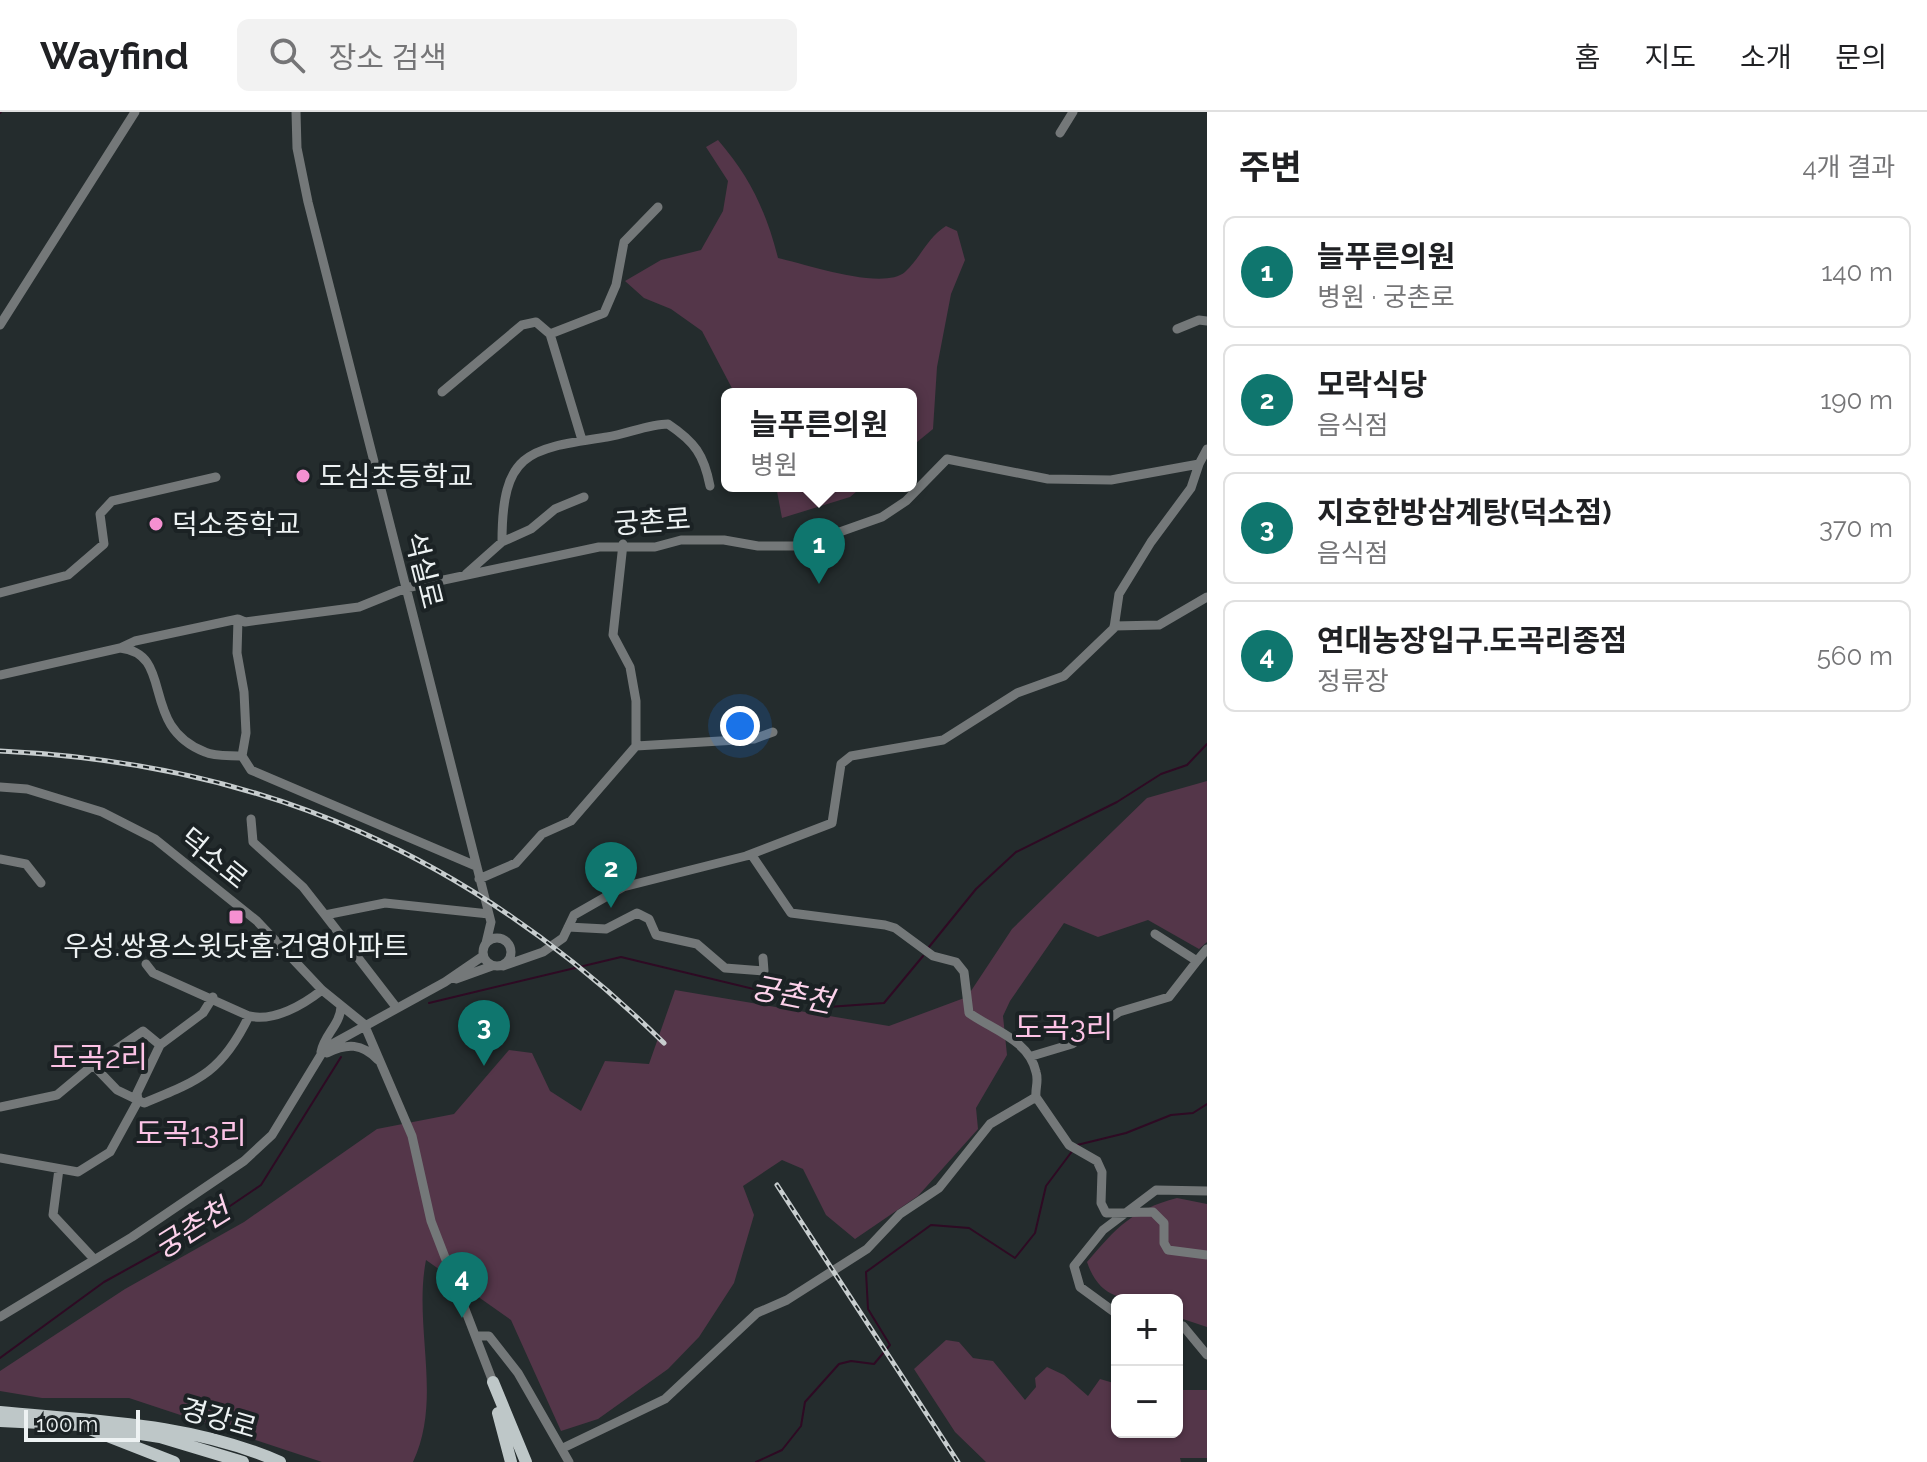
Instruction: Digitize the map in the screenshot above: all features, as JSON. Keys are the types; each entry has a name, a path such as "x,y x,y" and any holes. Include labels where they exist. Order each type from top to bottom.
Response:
{"main road":[{"path":"493,1382 511,1462"},
{"path":"493,1382 526,1462"},
{"name":"경강로","path":"0,1412 115,1419 164,1428 280,1462"},
{"name":"경강로","path":"0,1421 82,1425 160,1437 243,1462"},
{"path":"82,1425 174,1462"}],"street":[{"path":"0,325 135,112"},
{"name":"석실로","path":"296,112 297,148 308,202 490,918 483,956"},
{"path":"1060,133 1073,112"},
{"path":"550,334 604,313 616,285 624,242 658,207"},
{"path":"1177,329 1199,320 1207,321"},
{"path":"442,392 522,325 536,322 550,334 582,440"},
{"path":"502,542 504,506 519,463 530,453 668,424 682,433 705,461 710,486"},
{"path":"445,982 543,952 563,938 574,915 623,887 751,854 832,823 837,777 841,764 851,756 956,735 1017,693 1064,676 1114,626 1119,594 1151,542 1191,488 1207,449"},
{"name":"궁촌로","path":"917,490 947,459 1048,479 1111,480 1199,464"},
{"path":"0,593 68,575 104,544 100,514 112,501 216,477"},
{"name":"궁촌로","path":"0,675 238,619 245,622 359,607 406,588 623,544 655,547 681,540 724,540 758,546 800,546 882,517 915,492"},
{"path":"463,576 502,542 531,529 555,509 584,497"},
{"path":"479,879 516,863 542,834 571,821 636,746 636,701 630,667 613,635 623,544"},
{"path":"1114,626 1159,625 1207,597"},
{"path":"238,619 237,653 246,733 242,756 251,770 476,866"},
{"path":"120,648 134,650 149,661 163,713 171,729 183,741 207,754 242,756"},
{"path":"636,746 754,739 773,732"},
{"name":"덕소로","path":"0,787 27,789 102,812 155,839 257,921 322,990 364,1024"},
{"path":"251,819 253,842 303,887 396,1007"},
{"path":"751,854 791,913 885,925 927,951 962,967 969,1013 1010,1037 1032,1056 1038,1083 1036,1097 1074,1148 1097,1161 1102,1172 1101,1203 1106,1213 1153,1212 1160,1215 1168,1250 1207,1255"},
{"path":"0,859 26,864 41,883"},
{"path":"325,915 385,903 490,918 507,943 511,955 497,966"},
{"path":"568,927 606,929 637,913 649,919 656,935 697,944 725,968 764,971 763,958"},
{"path":"1155,934 1197,961"},
{"path":"486,943 494,938 531,954 543,952"},
{"path":"1032,1056 1072,1044 1119,1012 1169,997 1207,949"},
{"path":"0,1317 132,1237 244,1161 272,1135 325,1048 445,982 483,956 497,966"},
{"path":"146,964 153,973 213,997 249,1016 260,1018 276,1015 322,990"},
{"path":"0,1158 78,1172 110,1152 138,1101 137,1093 160,1045 203,1013 213,997"},
{"path":"320,1056 323,1041 340,1017 341,1007"},
{"path":"93,1065 117,1090 144,1103 208,1074 232,1047 249,1016"},
{"path":"364,1024 412,1136 431,1221 493,1382"},
{"path":"0,1107 57,1095 93,1065 143,1031 160,1045"},
{"path":"320,1056 353,1045 363,1048 382,1065"},
{"path":"563,1448 665,1399 757,1313 787,1300 867,1249 900,1214 939,1188 990,1124 1036,1097"},
{"path":"59,1169 53,1215 94,1259"},
{"path":"1111,1310 1080,1287 1074,1266 1103,1230 1122,1212 1156,1190 1207,1191"},
{"path":"1183,1326 1207,1355"},
{"path":"476,1336 489,1336 518,1373 569,1462"}],"shaded area":[{"path":"718,140 739,167 756,195 778,258 862,278 894,277 905,272 929,241 946,226 957,231 965,260 951,294 937,367 933,429 917,442 917,388 732,388 702,331 671,309 644,298 625,281 661,260 701,250 723,211 728,181 706,147"},
{"path":"777,492 856,492 850,497 782,518"},
{"path":"1207,781 1207,942 1199,949 1148,920 1098,937 1064,923 1003,1016 1007,1055 976,1108 978,1129 918,1196 855,1239 826,1215 803,1169 782,1160 743,1186 754,1215 734,1283 699,1337 668,1369 598,1419 561,1431 511,1320 426,1260 423,1311 426,1413 422,1438 413,1462 322,1462 129,1398 42,1398 0,1391 0,1371 125,1289 244,1222 377,1129 454,1114 509,1050 532,1053 550,1091 581,1111 605,1061 649,1064 675,990 889,1026 967,997 1012,929 1147,798"},
{"path":"1177,1198 1207,1204 1207,1327 1183,1319 1183,1294 1112,1294 1094,1277 1087,1262 1126,1221"},
{"path":"946,1340 959,1342 973,1358 993,1361 1025,1400 1036,1387 1035,1378 1047,1367 1064,1375 1088,1396 1100,1379 1111,1382 1111,1438 1183,1438 1183,1390 1207,1390 1207,1458 1180,1458 1181,1462 986,1462 955,1432 914,1369"}],"waterway":[{"name":"궁촌천","path":"929,947 976,889 1016,852 1117,802 1161,774 1187,765 1207,744"},
{"name":"궁촌천","path":"429,1003 621,957 828,1007 884,1003 923,956"},
{"name":"궁촌천","path":"0,1358 104,1282 180,1240 261,1185 341,1057"},
{"path":"1077,1145 1126,1133 1171,1115 1193,1113 1207,1104"},
{"path":"756,1462 782,1450 801,1426 805,1402 839,1364 851,1361 874,1364 890,1345 868,1309 866,1272 931,1225 969,1228 1015,1258 1035,1233 1046,1186 1073,1150"}],"railway":[{"path":"0,751 97,759 189,776 277,800 361,832 441,872 518,921 592,978 664,1043"},
{"path":"777,1185 958,1462"}],"place":[{"name":"도심초등학교","path":"303,476"},
{"name":"덕소중학교","path":"156,524"},
{"name":"늘푸른의원","path":"819,584"},
{"name":"모락식당","path":"611,908"},
{"name":"우성.쌍용스윗닷홈.건영아파트","path":"236,917"},
{"name":"지호한방삼계탕(덕소점)","path":"484,1066"},
{"name":"연대농장입구.도곡리종점","path":"462,1318"}],"district":[{"name":"도곡3리","path":"1064,1028"},
{"name":"도곡2리","path":"99,1058"},
{"name":"도곡13리","path":"191,1134"}]}
